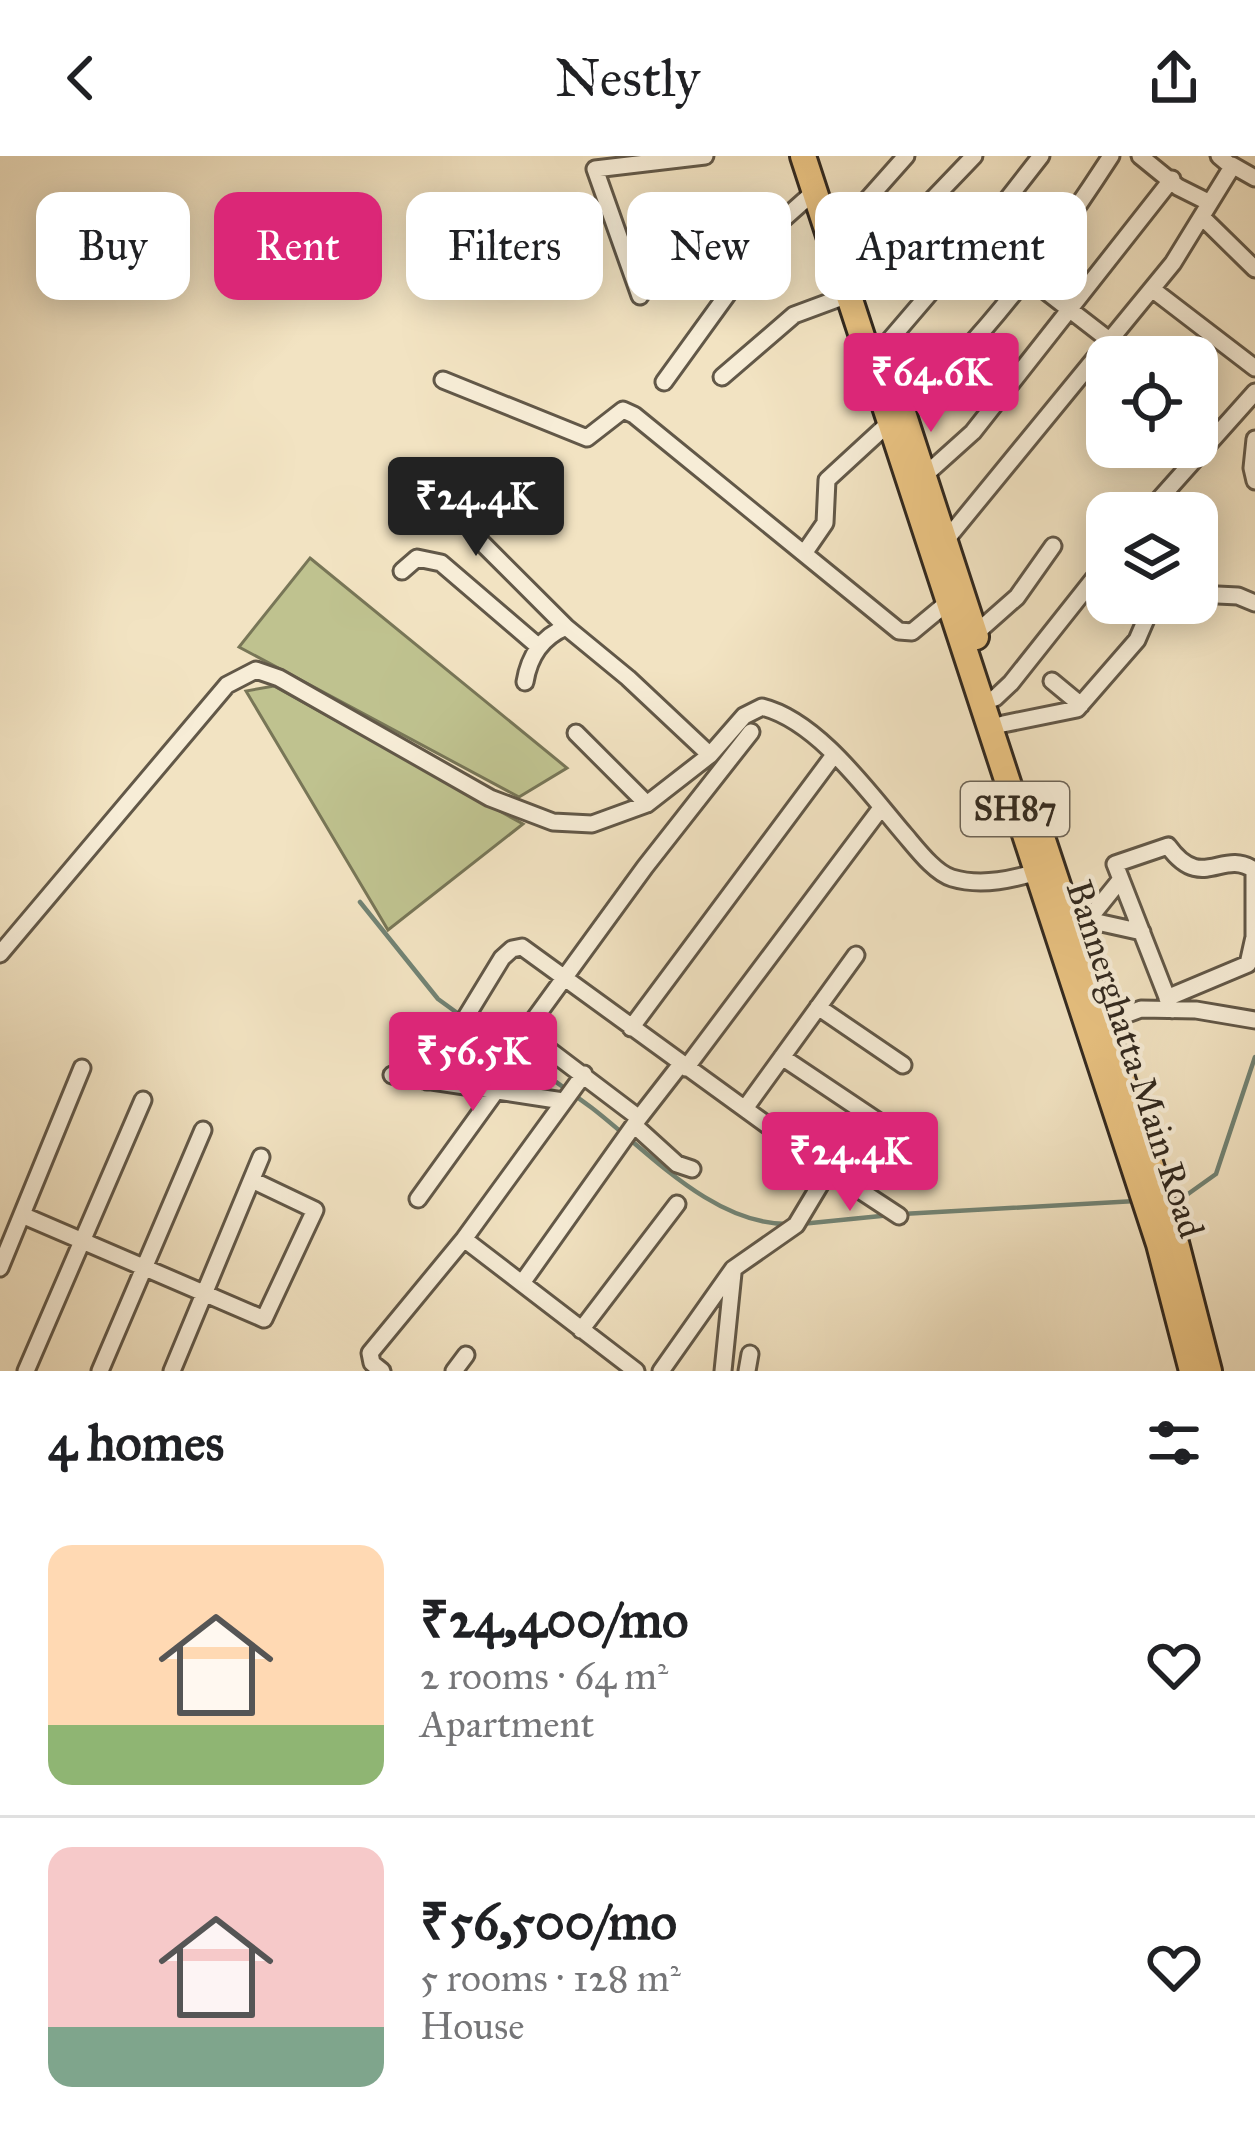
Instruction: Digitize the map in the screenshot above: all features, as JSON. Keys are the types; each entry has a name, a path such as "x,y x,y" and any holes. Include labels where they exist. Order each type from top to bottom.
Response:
{"main road":[{"name":"Bannerghatta Main Road","path":"803,156 814,191"},
{"path":"820,156 832,192"},
{"name":"Bannerghatta Main Road","path":"858,300 947,603 988,700 1095,1026"},
{"path":"860,300 882,349 896,417 924,476 946,540 975,634 988,700 1004,724 1044,870 1080,923 1095,1026 1192,1296 1209,1371"},
{"name":"Bannerghatta Main Road","path":"1153,1198 1192,1371"}],"street":[{"path":"627,260 595,170 706,156"},
{"path":"874,192 906,156"},
{"path":"941,192 974,156"},
{"path":"1013,192 1041,156"},
{"path":"1087,193 1111,156"},
{"path":"1140,156 1206,210 1255,269"},
{"path":"1112,336 1152,289 1206,210 1226,161 1255,178"},
{"path":"924,476 973,432 1172,179"},
{"path":"664,382 779,223 814,191"},
{"path":"1152,289 1255,368"},
{"path":"722,377 794,315 824,300"},
{"path":"882,349 924,300"},
{"path":"805,551 825,523 827,481 938,381 1006,300"},
{"path":"1057,300 1105,336"},
{"path":"946,540 1086,367"},
{"path":"443,380 587,438 623,410 805,551 899,631 912,632 947,603"},
{"path":"1167,492 1251,403"},
{"path":"1255,439 1255,481"},
{"path":"481,542 566,627 710,755"},
{"path":"975,634 1017,597 1053,547"},
{"path":"402,571 417,559 434,559 539,647"},
{"path":"988,700 1086,590"},
{"path":"1218,596 1255,603"},
{"path":"1004,724 1078,709 1137,640 1144,624"},
{"path":"526,682 528,664 539,647 566,627"},
{"path":"0,954 227,685 256,670 279,678 490,798 553,822 592,824 646,804 710,755 744,716 762,707 782,712 834,755 947,877 982,883 1044,870"},
{"path":"1052,681 1081,705"},
{"path":"692,1169 677,1164 584,1074 532,1037 530,1025 751,732"},
{"path":"576,733 646,804"},
{"path":"631,1028 834,755"},
{"path":"522,1283 636,1122 881,808"},
{"path":"1095,1026 1169,1004 1248,964 1254,937 1254,871 1241,863 1192,868 1181,864 1168,846 1115,864 1169,1004"},
{"path":"1080,923 1121,879"},
{"path":"1080,923 1142,932"},
{"path":"427,1081 502,958 522,947 899,1216"},
{"path":"746,1107 856,955"},
{"path":"1169,1004 1255,1020"},
{"path":"818,1007 903,1065"},
{"path":"782,1057 882,1124"},
{"path":"0,1268 82,1068"},
{"path":"382,1371 372,1363 370,1353 464,1239 584,1074"},
{"path":"392,1076 563,1101"},
{"path":"418,1199 496,1091"},
{"path":"26,1371 143,1100"},
{"path":"100,1371 203,1130"},
{"path":"172,1371 261,1157"},
{"path":"661,1371 733,1270 796,1226 829,1169"},
{"path":"22,1215 263,1319 315,1210 252,1180"},
{"path":"581,1330 677,1204"},
{"path":"464,1239 636,1371"},
{"path":"723,1371 733,1270"},
{"path":"454,1371 466,1355"}],"green space":[{"path":"310,558 567,768 519,797 239,647"},
{"path":"274,686 523,824 388,930 246,691"}],"waterway":[{"path":"360,902 438,999 460,1015"},
{"path":"469,1021 592,1108 708,1199 761,1221 789,1224"},
{"path":"1171,1196 1188,1194 1216,1174 1255,1057"},
{"path":"902,1214 1136,1201"},
{"path":"801,1224 891,1215"}]}
